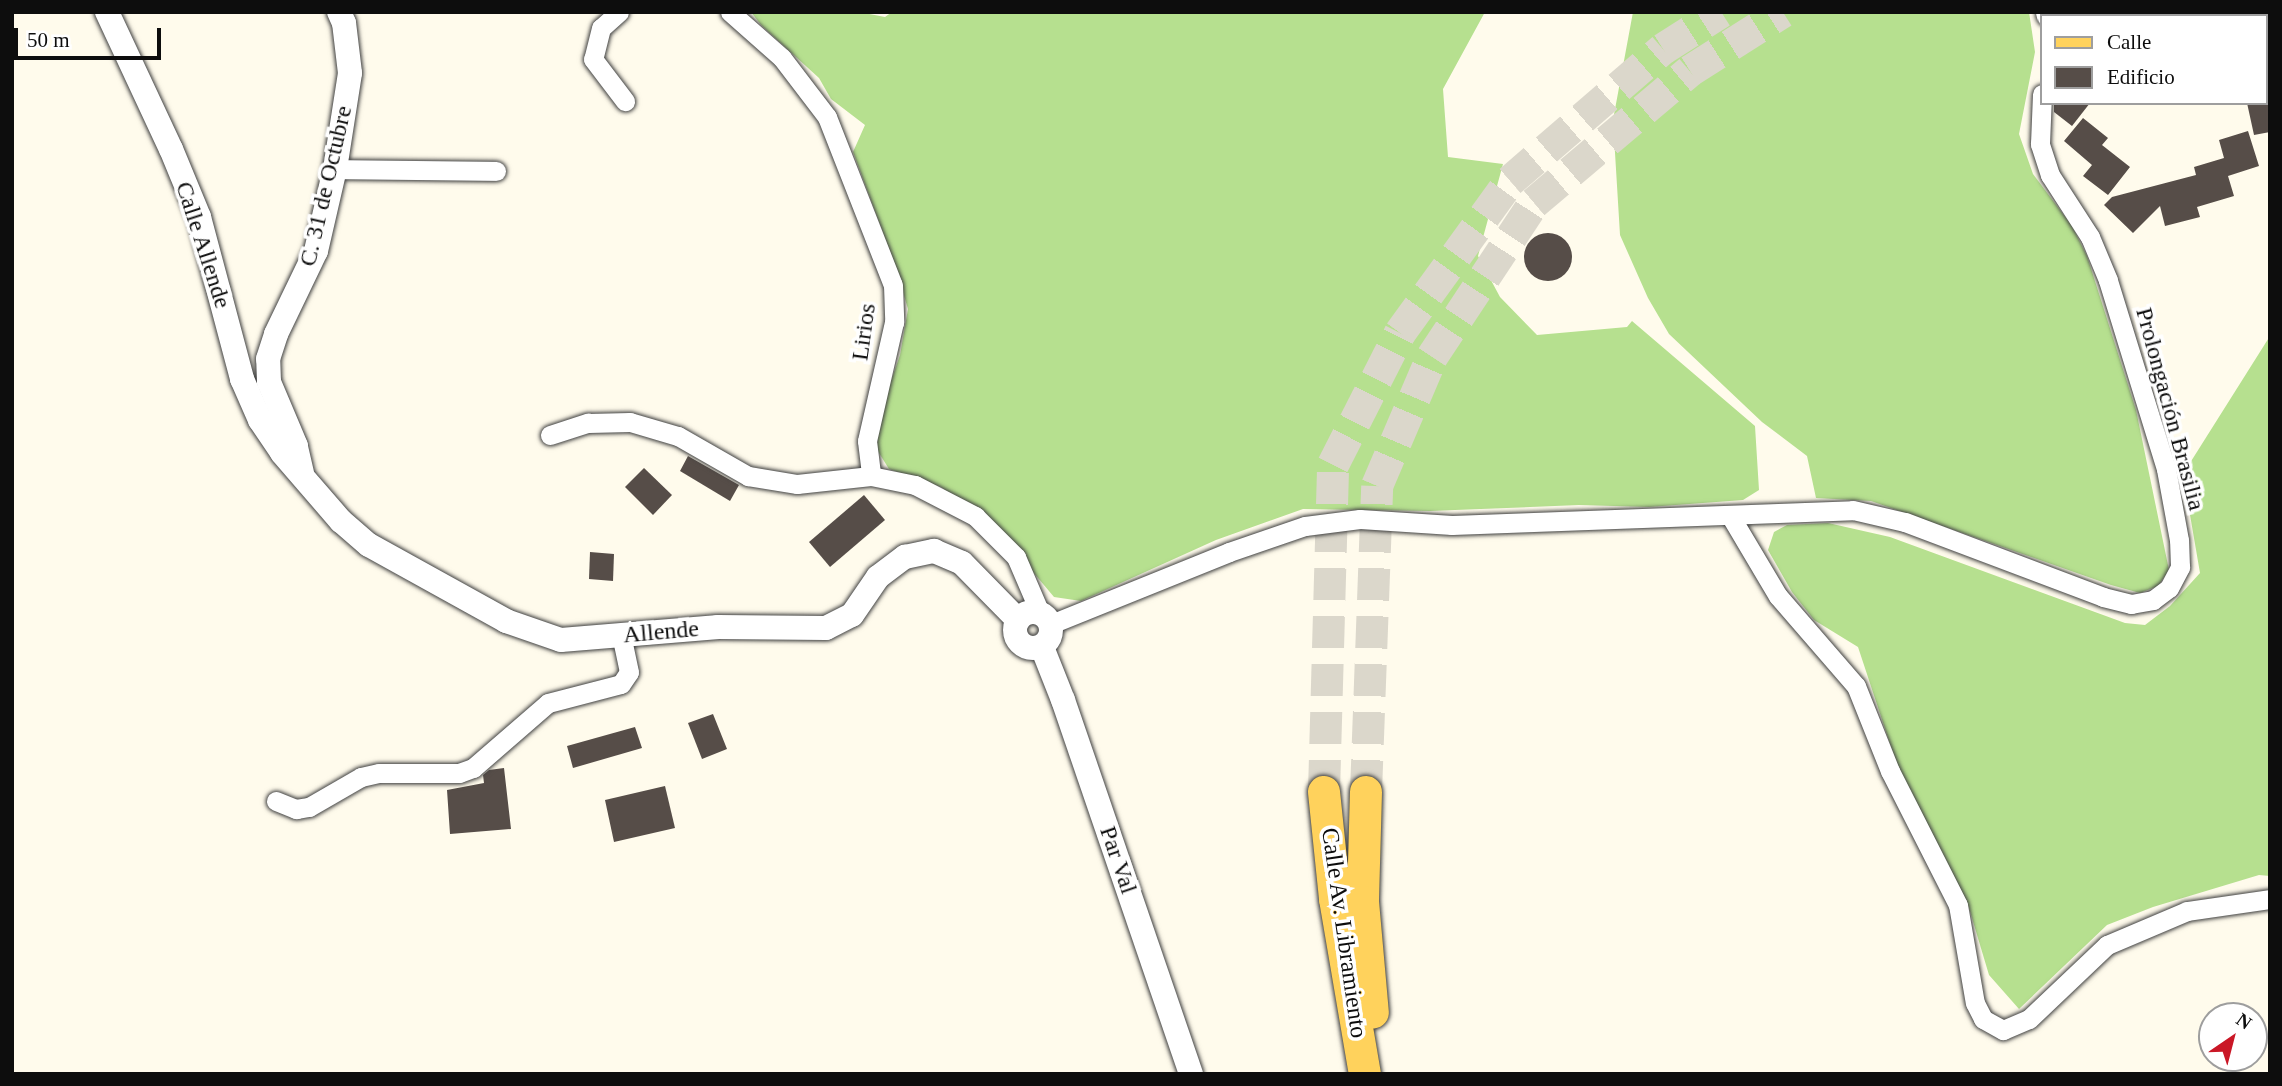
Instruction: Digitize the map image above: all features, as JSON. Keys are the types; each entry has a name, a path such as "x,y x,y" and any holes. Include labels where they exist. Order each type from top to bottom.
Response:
{"main road":[{"name":"Calle Av. Libramiento","path":"1324,792 1335,899 1365,1074"},
{"name":"Calle Av. Libramiento","path":"1366,792 1363,902 1377,1074"}],"street":[{"name":"Calle Allende","path":"107,12 171,149 199,217 242,379 260,420 282,453 302,474"},
{"name":"C. 31 de Octubre","path":"302,474 296,446 269,382 268,359 276,334 316,251 335,169 350,73 344,23 340,12"},
{"path":"619,12 601,28 593,59 625,101"},
{"name":"Lirios","path":"730,12 782,58 827,117 893,285 894,322 867,441 871,477"},
{"name":"Prolongación Brasilia","path":"1038,626 1229,552 1305,526 1360,519 1452,525 1731,517 1853,510 1905,522 2071,586 2131,604 2153,600 2169,588 2180,567 2179,540 2166,469 2108,280 2090,237 2050,176 2040,144 2042,105"},
{"path":"335,169 496,171"},
{"path":"550,435 588,423 630,422 678,436 748,476 797,484 871,477 915,485 975,516 1016,557 1038,626"},
{"name":"Allende","path":"302,474 341,521 369,545 494,614 561,640 718,626 826,628 852,615 878,577 905,556 934,551 962,563 1038,626"},
{"path":"1731,517 1778,596 1856,686 1889,771 1958,905 1975,1003 1983,1019 2003,1030 2029,1018 2107,945 2187,911 2270,899"},
{"name":"Par Val","path":"1038,626 1191,1074"},
{"path":"276,801 296,809 309,807 361,777 379,773 460,773 473,768 548,703 621,684 629,672 629,662 621,635"}],"green space":[{"path":"751,12 859,12 885,17 892,12 1485,12 1443,89 1448,157 1503,164 1478,256 1500,297 1537,335 1627,327 1632,321 1755,426 1759,490 1743,500 1649,507 1579,505 1430,511 1303,509 1216,540 1081,601 1054,597 997,529 941,487 889,469 874,445 881,410 900,355 908,309 894,262 853,152 865,125 831,99 819,78 761,25"},
{"path":"1633,12 2029,12 2035,52 2019,134 2033,174 2072,226 2087,256 2136,410 2169,570 2158,586 2140,593 1871,501 1816,498 1807,456 1762,422 1669,334 1648,298 1620,235 1613,120"},
{"path":"2270,336 2270,876 2259,875 2153,907 2107,925 2019,1009 1989,975 1969,908 1903,783 1858,647 1814,620 1792,592 1768,550 1774,532 1787,525 1828,523 1890,537 2125,623 2145,625 2170,606 2200,573 2183,474"}],"building":[{"path":"2270,103 2270,132 2254,135 2247,105"},
{"path":"2054,105 2088,105 2072,126 2054,112"},
{"path":"2083,118 2108,138 2102,145 2130,167 2108,195 2083,176 2092,165 2064,141"},
{"path":"2248,131 2259,166 2228,176 2234,196 2197,207 2200,217 2165,226 2160,206 2133,233 2104,205 2112,197 2196,175 2194,167 2224,158 2219,140"},
{"path":"1548,233 1565,240 1572,257 1565,274 1548,281 1531,274 1524,257 1531,240"},
{"path":"688,456 739,485 730,501 680,471"},
{"path":"644,468 672,495 653,515 625,487"},
{"path":"864,495 885,520 830,567 809,542"},
{"path":"590,552 614,554 613,581 589,579"},
{"path":"713,714 727,749 702,759 688,723"},
{"path":"635,727 642,748 573,768 567,746"},
{"path":"504,768 511,829 450,834 447,790 484,783 483,775 489,770"},
{"path":"665,786 675,828 614,842 605,800"}],"tunnel":[{"path":"1324,792 1333,465 1400,333 1510,181 1663,49 1721,12"},
{"path":"1366,792 1377,486 1432,357 1534,203 1690,71 1783,12"}]}
